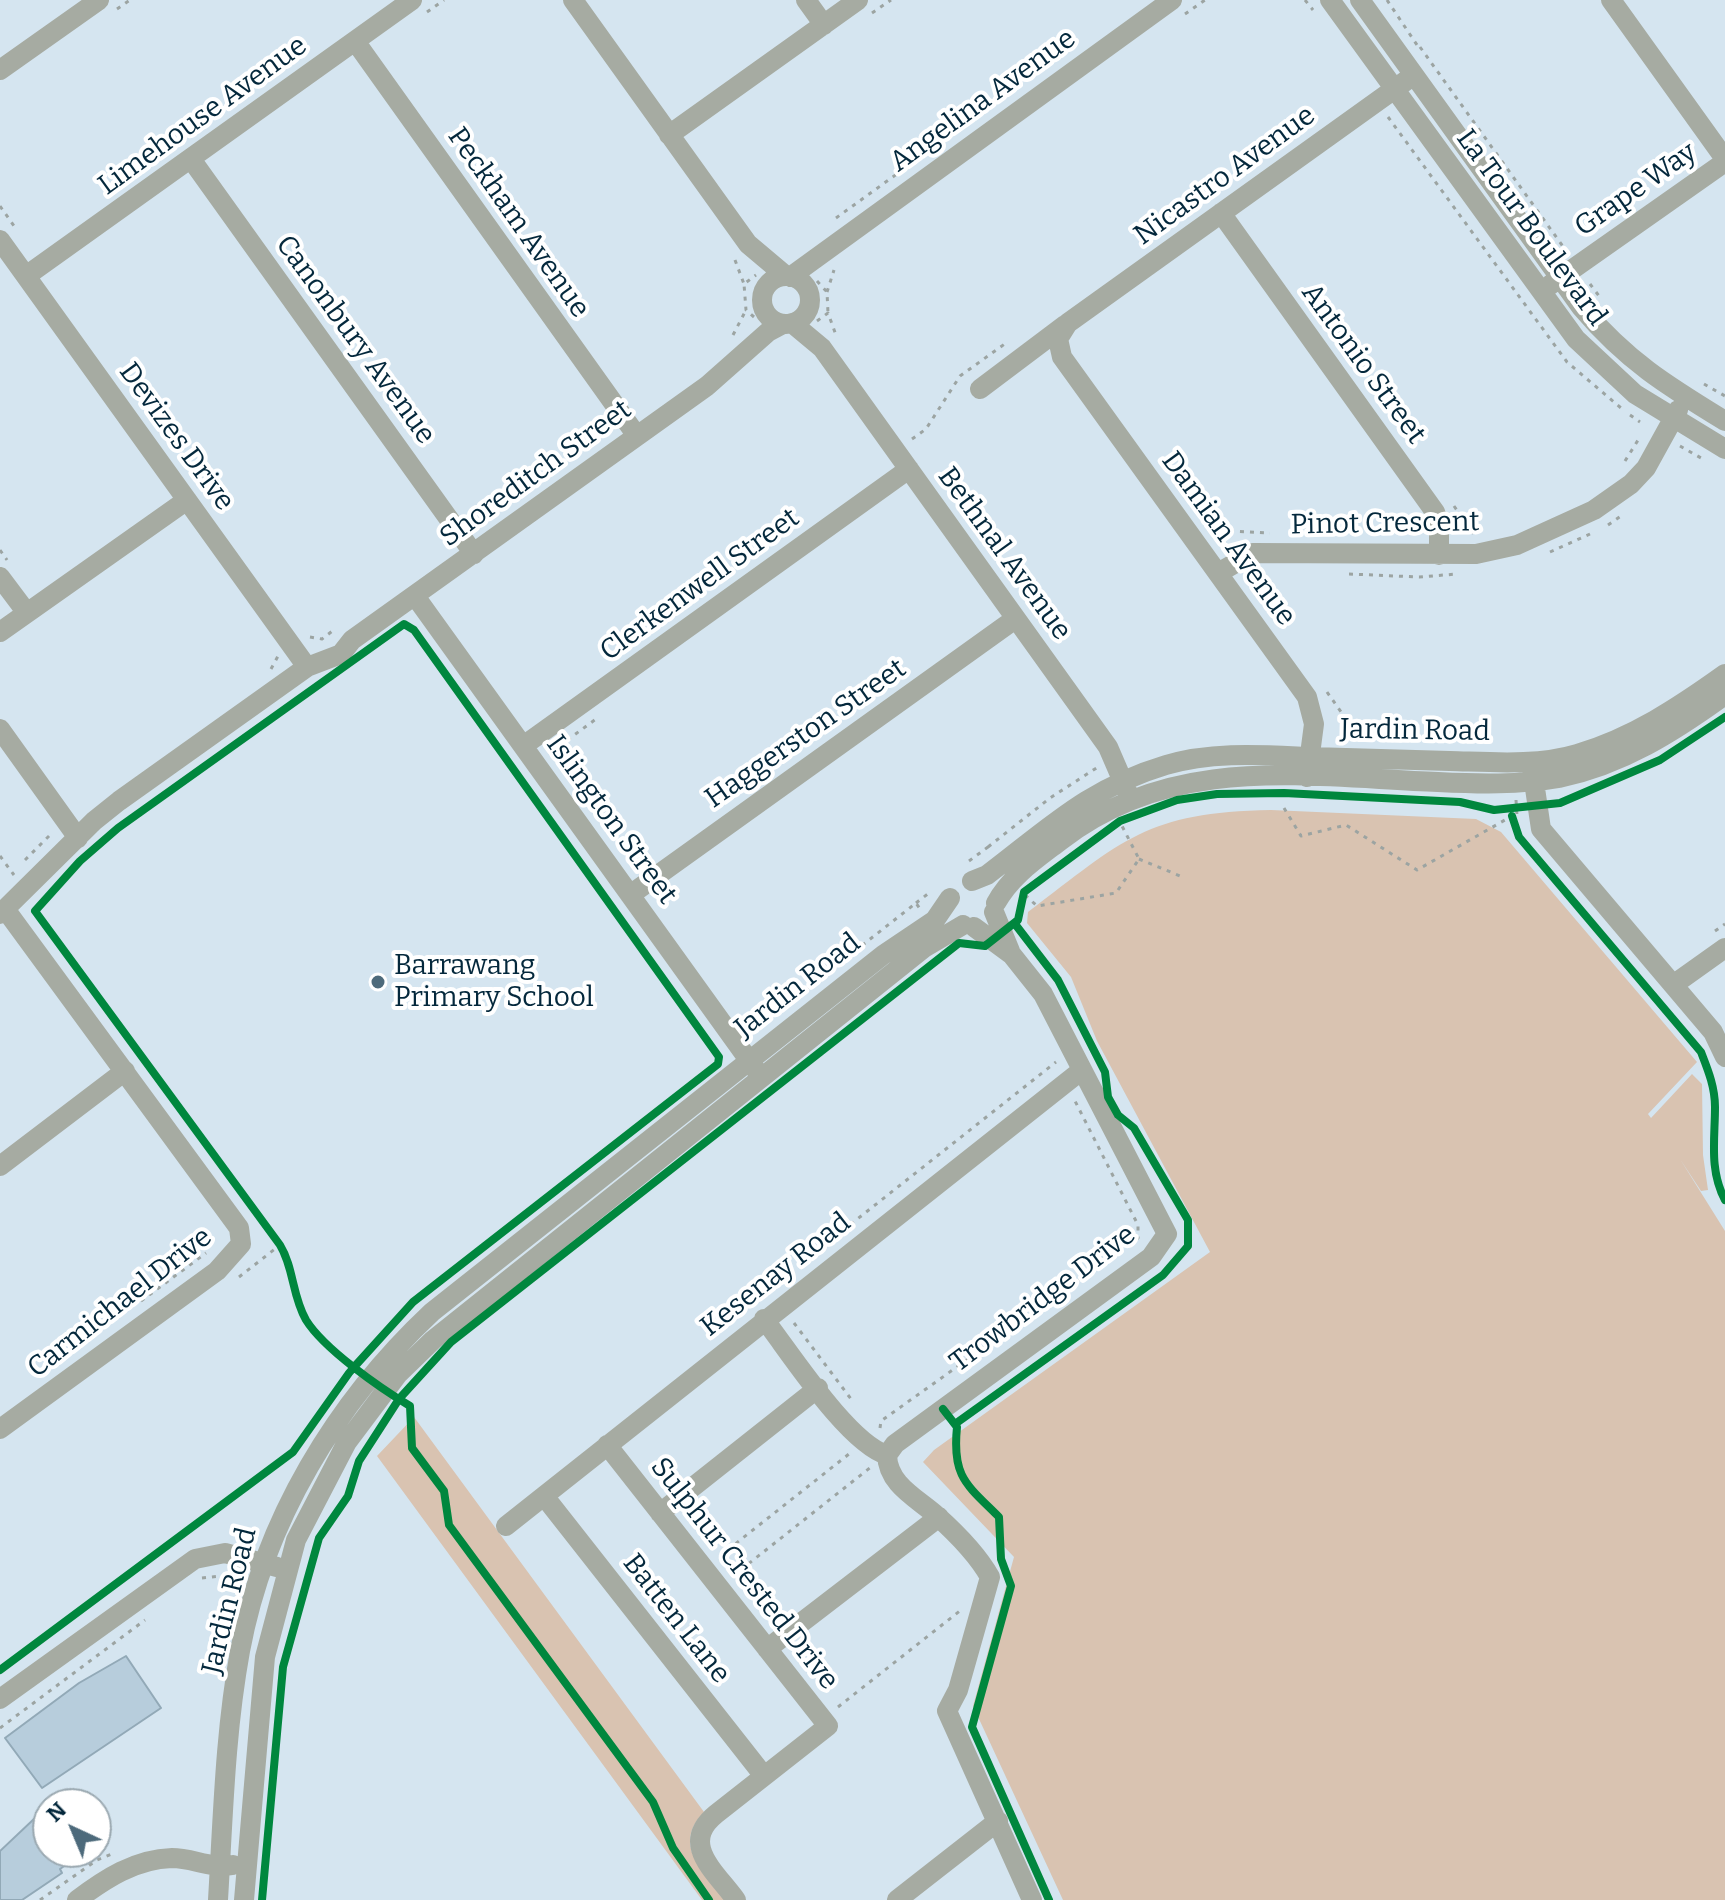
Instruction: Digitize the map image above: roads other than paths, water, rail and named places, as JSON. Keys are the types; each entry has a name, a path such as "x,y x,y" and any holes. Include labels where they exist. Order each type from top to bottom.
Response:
{"street":[{"name":"Limehouse Avenue","path":"26,276 412,0"},
{"path":"573,0 748,244 788,276 801,282 809,297 804,316 788,324 770,318 758,303 748,244"},
{"path":"806,0 824,25"},
{"path":"669,135 858,0"},
{"name":"Angelina Avenue","path":"788,276 1172,0"},
{"name":"La Tour Boulevard","path":"1330,0 1541,293 1591,355 1651,404 1671,434 1725,449"},
{"name":"La Tour Boulevard","path":"1360,0 1414,75 1569,272 1581,307 1629,358 1685,398 1725,421"},
{"path":"1611,0 1725,160"},
{"path":"0,70 87,3"},
{"name":"Peckham Avenue","path":"355,41 637,436"},
{"name":"Nicastro Avenue","path":"980,389 1414,75"},
{"name":"Canonbury Avenue","path":"191,159 474,554"},
{"name":"Grape Way","path":"1541,293 1725,160"},
{"name":"Antonio Street","path":"1221,213 1435,512 1439,524 1439,555"},
{"name":"Devizes Drive","path":"0,240 299,656"},
{"name":"Angelina Avenue","path":"809,297 814,269 828,248"},
{"path":"758,303 773,281 788,276"},
{"name":"Bethnal Avenue","path":"809,297 822,348"},
{"name":"Shoreditch Street","path":"2,912 119,801 260,700 299,656 341,654 349,631 415,596 707,386 739,344 758,303"},
{"name":"Nicastro Avenue","path":"1057,346 1060,332 1068,323"},
{"name":"Shoreditch Street","path":"739,344 788,324"},
{"name":"Bethnal Avenue","path":"788,324 822,348 1108,747 1129,798"},
{"name":"Damian Avenue","path":"1057,346 1312,707 1308,767"},
{"name":"Pinot Crescent","path":"1218,573 1253,553 1476,554 1517,545 1594,510 1631,484 1671,434 1685,398"},
{"name":"Clerkenwell Street","path":"523,746 909,469"},
{"path":"0,632 187,500"},
{"path":"0,577 27,613"},
{"name":"Islington Street","path":"415,596 755,1069"},
{"name":"Haggerston Street","path":"630,895 1015,619"},
{"name":"Jardin Road","path":"995,908 1013,878 1025,868 1068,834 1129,798 1170,764 1208,757 1487,784 1616,741 1667,714 1725,674"},
{"name":"Jardin Road","path":"1532,771 1588,770 1634,752 1725,695"},
{"path":"0,729 78,838"},
{"path":"1532,771 1541,829 1713,1032 1725,1057"},
{"name":"Jardin Road","path":"972,881 987,875 1078,803 1129,798"},
{"path":"972,881 986,885 995,908 986,922 968,926 951,911 950,898 958,886 972,881"},
{"name":"Jardin Road","path":"244,1900 265,1657 296,1540 347,1442 398,1374 433,1340 755,1069 883,955 935,920 950,898"},
{"name":"Trowbridge Drive","path":"995,908 1012,955"},
{"name":"Carmichael Drive","path":"0,1429 217,1271 241,1244 239,1228 125,1071 2,912"},
{"name":"Jardin Road","path":"218,1900 227,1758 241,1649 275,1531 325,1440 392,1349 432,1312 755,1069 924,948 968,926"},
{"name":"Trowbridge Drive","path":"875,1450 895,1444 1151,1257 1167,1234 1064,1057 1043,994 1012,955 968,926"},
{"path":"1673,985 1725,948"},
{"path":"0,1166 125,1071"},
{"name":"Kesenay Road","path":"506,1526 1074,1076"},
{"path":"764,1319 818,1388 875,1450 903,1489 939,1517 982,1562 990,1577 958,1690 947,1711 1032,1900"},
{"path":"660,1513 818,1388"},
{"name":"Sulphur Crested Drive","path":"607,1445 828,1726 704,1823 697,1841 736,1900"},
{"name":"Batten Lane","path":"544,1496 764,1776"},
{"path":"767,1649 939,1517"},
{"path":"0,1699 195,1559 225,1553 262,1574 288,1570"},
{"path":"897,1900 998,1821"},
{"path":"77,1900 127,1868 173,1858 220,1867 247,1863"}],"place":[{"name":"Barrawang Primary School","path":"378,982"}]}
